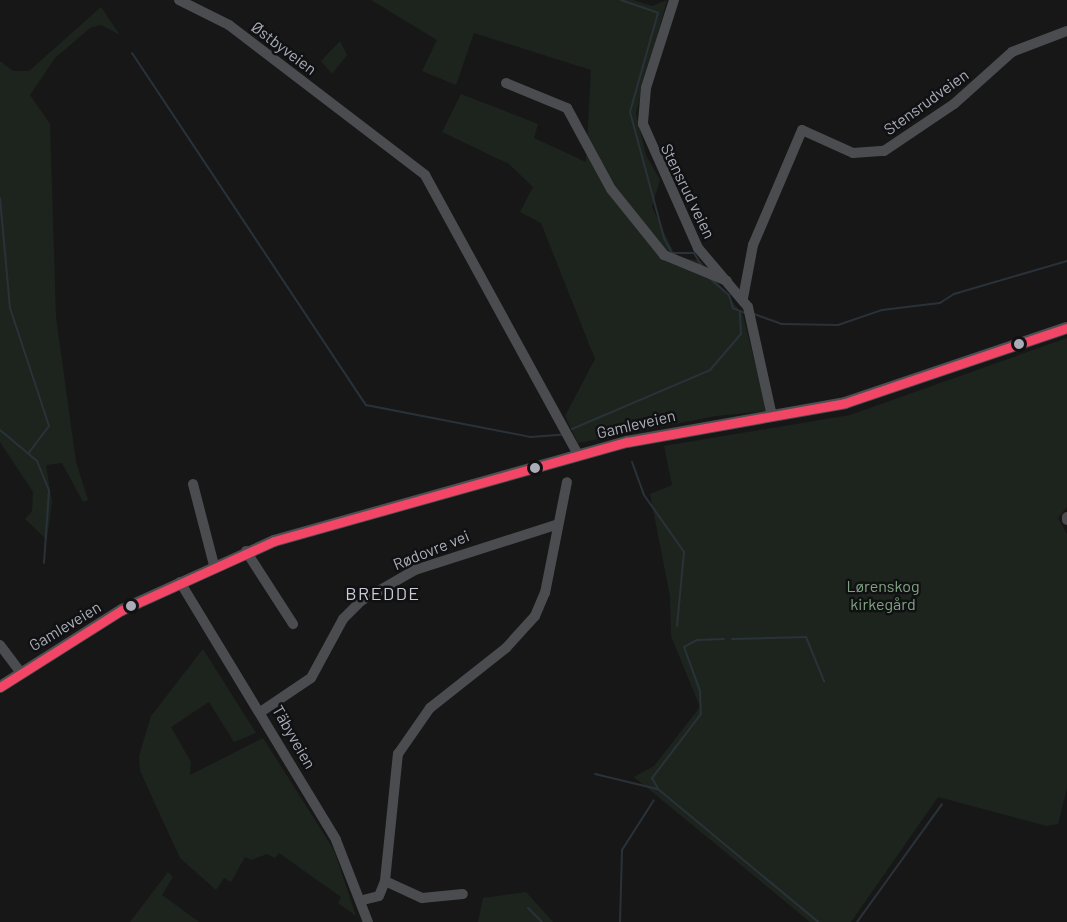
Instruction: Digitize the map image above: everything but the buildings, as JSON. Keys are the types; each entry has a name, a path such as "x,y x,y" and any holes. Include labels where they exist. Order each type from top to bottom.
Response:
{"main road":[{"name":"Gamleveien","path":"0,687 97,624 246,551 578,455 689,428 845,403 1067,328"}],"street":[{"name":"Østbyveien","path":"179,0 236,30 425,175 578,455"},
{"name":"Stensrud veien","path":"674,0 646,88 643,124 698,248 743,298 756,330 772,416"},
{"name":"Stensrudveien","path":"743,298 756,235 802,130 853,153 884,151 954,104 1012,52 1064,31"},
{"path":"506,83 567,108 611,189 664,255 728,281"},
{"path":"363,900 379,896 385,881 393,825 392,769 398,754 436,702 525,631 545,593 567,482"},
{"path":"193,484 214,565"},
{"name":"Rødovre vei","path":"262,711 299,691 343,619 370,595 415,570 558,524"},
{"path":"246,551 293,624"},
{"name":"Täbyveien","path":"180,582 262,711 336,840 363,900 368,919"},
{"path":"0,645 21,673"},
{"path":"385,881 423,898 463,894"}],"green space":[{"path":"371,0 633,0 652,6 667,0 636,113 646,155 660,180 652,207 676,257 701,261 743,315 767,411 716,416 578,443 565,416 595,359 541,223 520,212 533,187 509,164 442,132 461,94 538,124 534,138 586,162 591,70 474,33 456,85 422,71 437,40"},
{"path":"101,7 120,35 101,25 90,28 55,58 30,95 50,124 56,317 76,462 88,500 83,502 62,463 46,465 52,502 47,540 25,519 32,511 33,492 0,442 0,61 13,71 29,71"},
{"path":"340,41 347,55 332,74 321,61"},
{"name":"Lørenskog kirkegård","path":"1067,338 1067,507 1058,518 1067,534 1067,788 1058,824 1047,826 938,797 851,922 810,922 634,777 654,766 700,707 671,636 670,596 650,494 672,485 664,446 850,415"},
{"path":"203,649 256,733 234,742 209,702 171,727 191,762 190,775 263,738 334,850 356,916 338,903 341,897 279,853 275,858 267,854 251,860 245,857 231,882 224,878 216,890 180,858 140,771 139,756 151,716"},
{"path":"168,872 173,877 162,895 199,922 130,922"},
{"path":"526,892 553,922 478,922 483,898"}],"waterway":[{"path":"621,0 658,13 630,112 664,238 672,253 694,253 702,267"},
{"path":"132,53 366,405 530,437 561,435"},
{"path":"0,198 10,308 49,426 29,453"},
{"path":"754,314 782,324 838,325 882,310 940,303 954,294 1067,261"},
{"path":"708,277 729,295 733,308 745,313"},
{"path":"572,429 710,370 741,334 740,313"},
{"path":"0,430 37,461 49,490 44,563"},
{"path":"632,462 644,495 684,552 677,626"},
{"path":"732,639 806,637 824,681"},
{"path":"724,639 697,640 684,647 700,691 701,714 652,778 658,789 818,922"},
{"path":"595,774 657,789"},
{"path":"620,922 622,850 654,800"},
{"path":"857,922 942,804"},
{"path":"528,908 542,922"}],"transit line":[{"path":"0,687 122,610 274,541 627,442 845,403 1067,328"}],"district":[{"name":"BREDDE","path":"383,593"}]}
